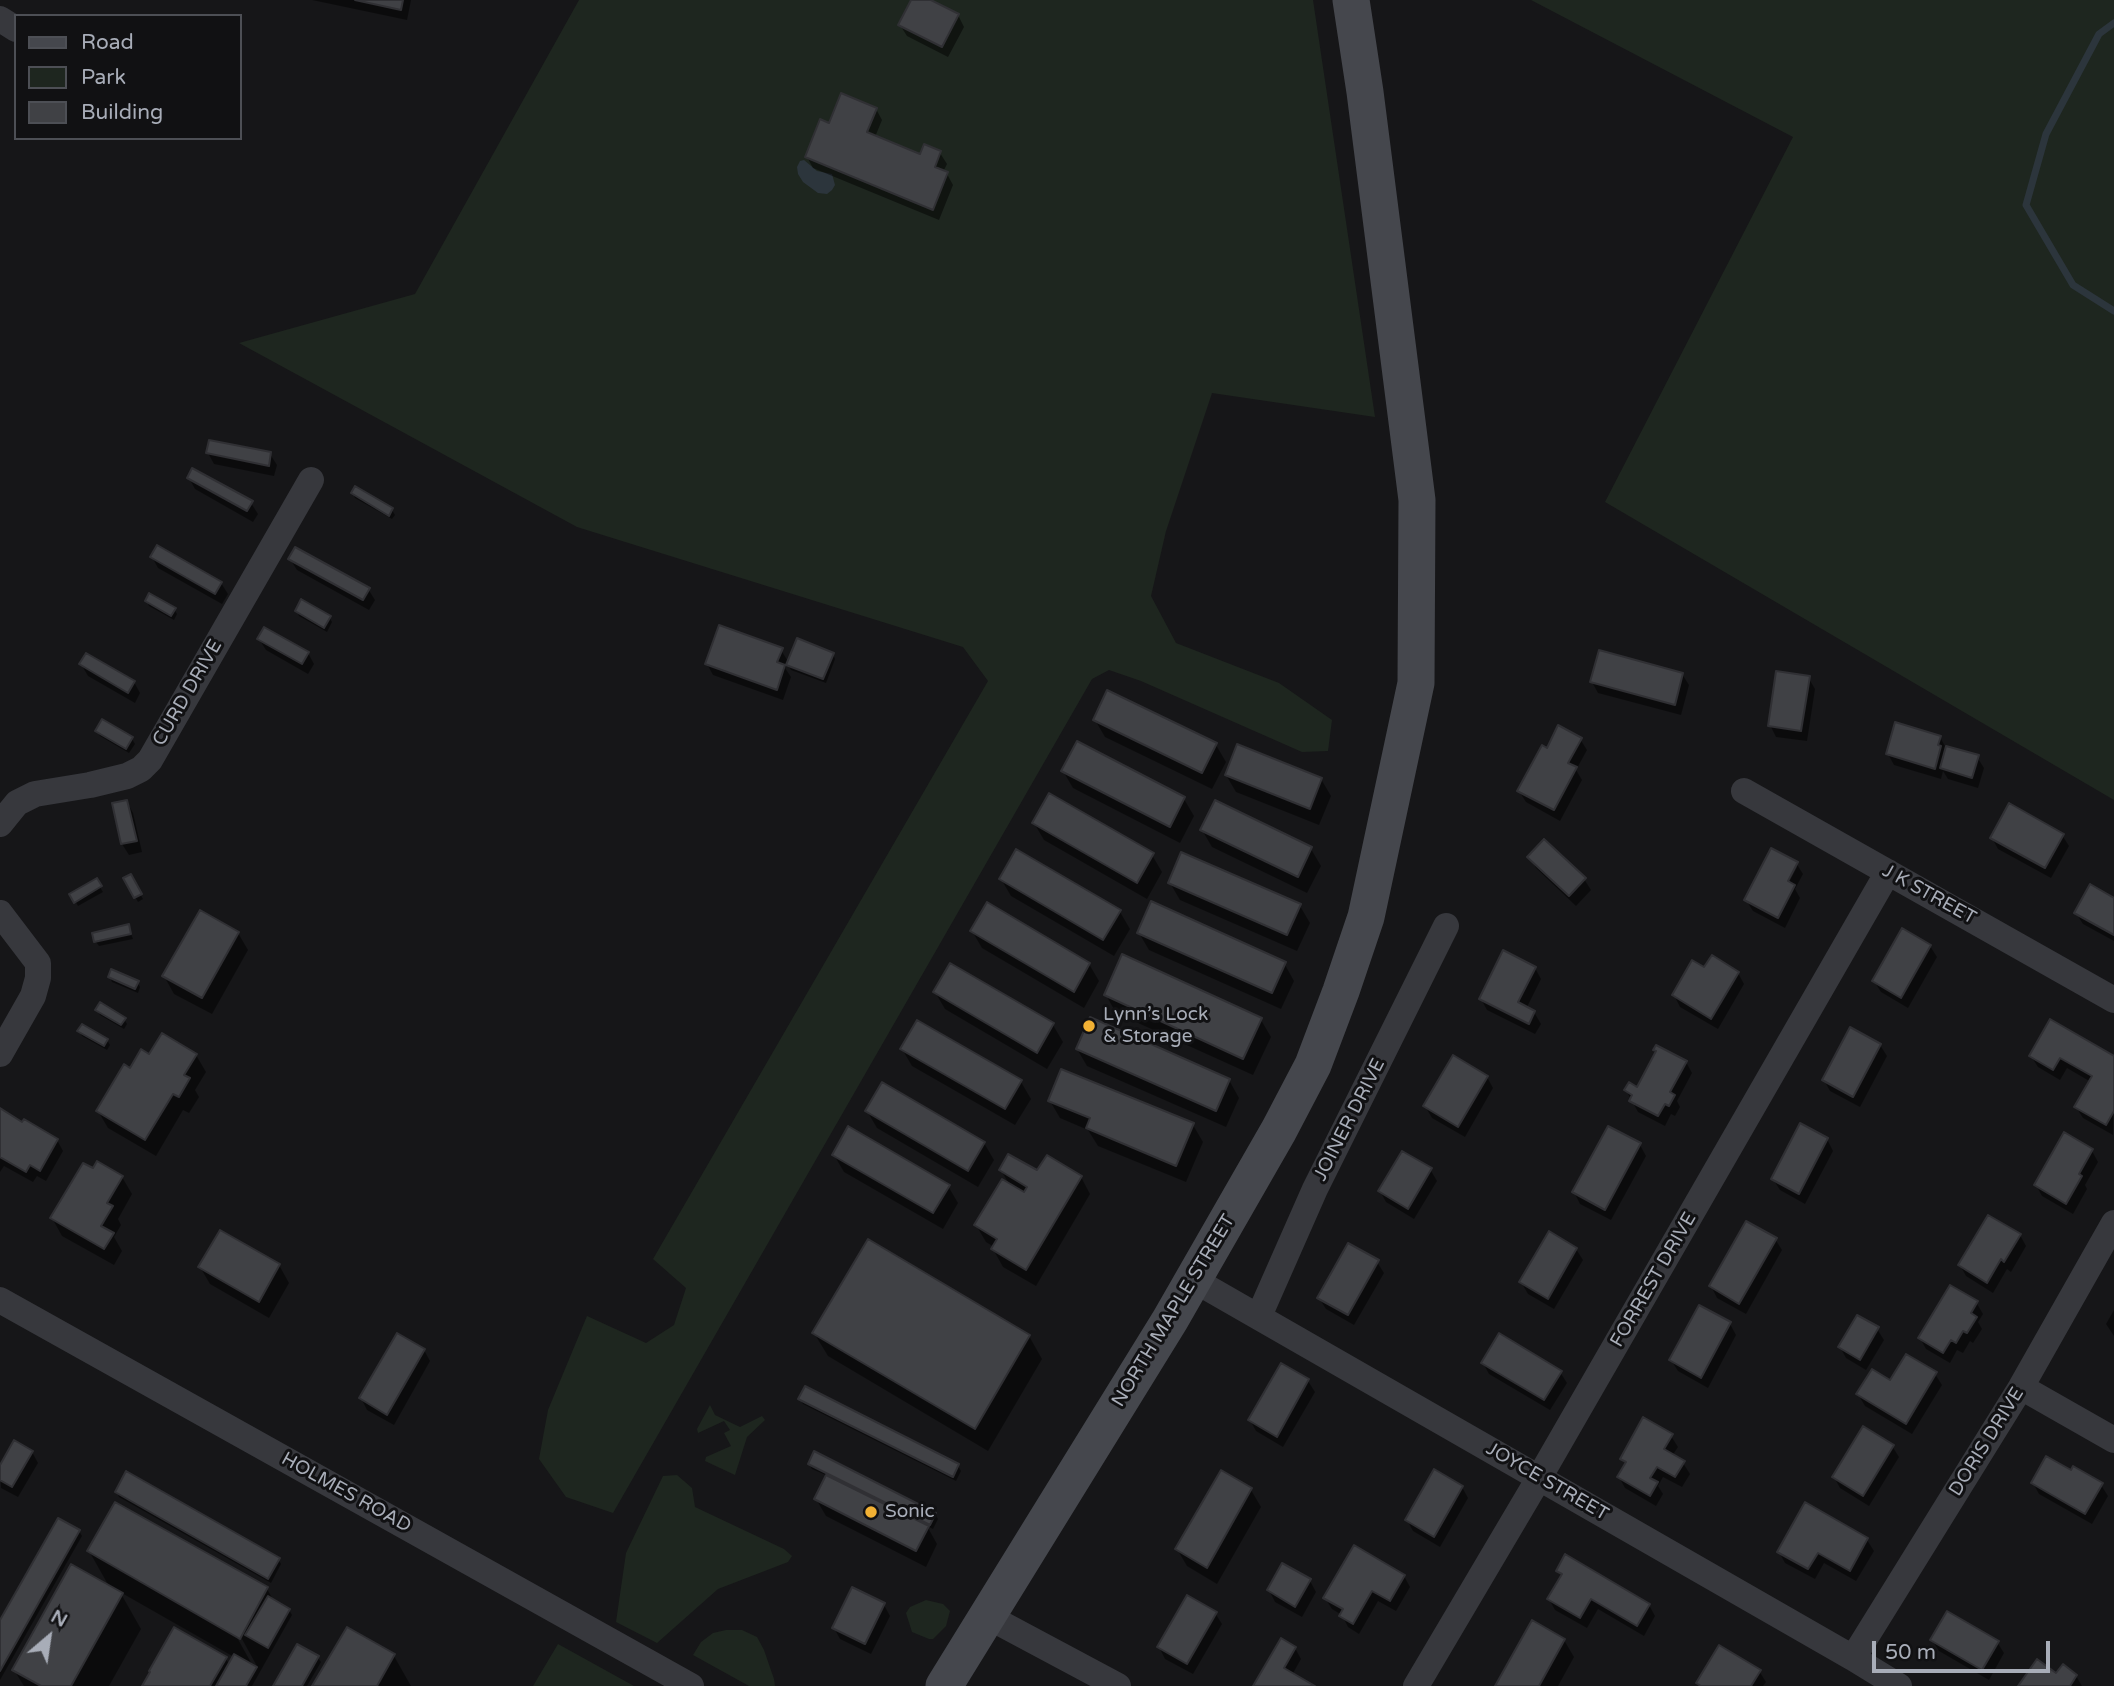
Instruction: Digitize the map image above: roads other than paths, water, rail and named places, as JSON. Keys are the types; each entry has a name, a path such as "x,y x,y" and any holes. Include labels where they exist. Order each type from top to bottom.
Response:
{"main road":[{"name":"NORTH MAPLE STREET","path":"944,1686 1084,1463 1194,1280 1279,1130 1313,1065 1366,917 1416,682 1417,500 1351,0"}],"street":[{"name":"CURD DRIVE","path":"0,824 18,803 34,794 127,776 141,769 150,760 311,480"},
{"name":"J K STREET","path":"1744,791 2114,1000"},
{"name":"FORREST DRIVE","path":"1416,1686 1888,872"},
{"path":"0,913 38,963 38,978 33,996 0,1054"},
{"name":"JOINER DRIVE","path":"1259,1316 1315,1189 1446,926"},
{"name":"DORIS DRIVE","path":"1853,1658 2021,1387 2114,1223"},
{"name":"JOYCE STREET","path":"1194,1280 1899,1686"},
{"name":"HOLMES ROAD","path":"0,1300 691,1686"},
{"path":"2021,1387 2114,1440"},
{"path":"987,1616 1118,1686"}],"waterway":[{"path":"2114,23 2099,34 2046,134 2026,205 2073,285 2114,311"}],"place":[{"name":"Lynn’s Lock & Storage","path":"1089,1026"},
{"name":"Sonic","path":"871,1512"}]}
